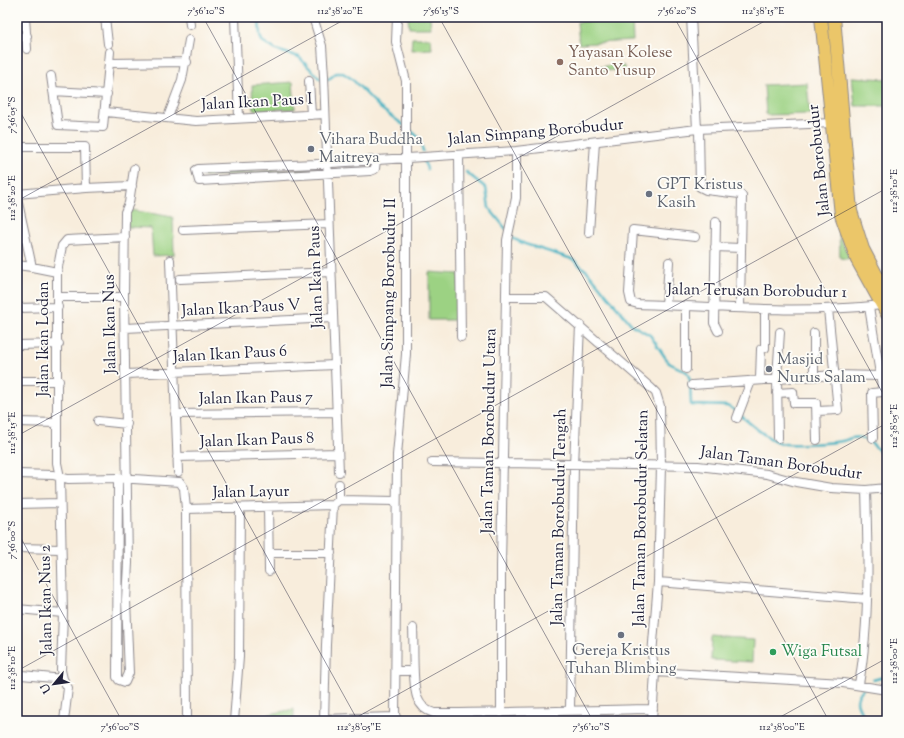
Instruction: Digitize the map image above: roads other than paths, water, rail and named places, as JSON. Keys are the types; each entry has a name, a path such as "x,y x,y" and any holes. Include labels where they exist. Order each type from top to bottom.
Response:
{"main road":[{"name":"Jalan Borobudur","path":"821,17 832,123 844,200"},
{"name":"Jalan Borobudur","path":"834,17 845,231 852,248 885,304"}],"street":[{"path":"25,17 27,49"},
{"path":"51,76 57,123 59,125 103,127 106,112 109,63 109,48 105,17"},
{"path":"235,17 239,118"},
{"name":"Jalan Ikan Paus","path":"313,17 322,46 324,79 339,472"},
{"name":"Jalan Simpang Borobudur II","path":"396,719 397,456 406,354 406,81 395,36 397,17"},
{"path":"691,17 700,186 706,190 740,194 743,199 740,308"},
{"path":"17,38 26,36"},
{"path":"168,117 187,62 189,40"},
{"path":"109,63 187,62"},
{"path":"309,81 311,114"},
{"path":"53,91 107,94"},
{"name":"Jalan Ikan Paus I","path":"106,112 190,120 325,114"},
{"name":"Jalan Simpang Borobudur","path":"327,173 198,181 196,171 198,169 327,164 516,151 698,129 832,123"},
{"path":"589,233 595,142"},
{"path":"17,147 85,147 86,188"},
{"name":"Jalan Taman Borobudur Utara","path":"501,713 501,572 507,240 516,198 516,151"},
{"path":"460,155 461,337"},
{"path":"327,173 372,171 376,160"},
{"name":"Jalan Ikan Nus","path":"117,651 117,679 125,682 129,674 129,650 126,600 128,563 124,297 125,212 132,186 134,169"},
{"path":"17,194 132,186"},
{"name":"Jalan Ikan Lodan","path":"17,198 32,267 58,272 57,297 59,382 57,462 60,477"},
{"path":"716,222 714,323 718,331"},
{"path":"183,230 329,224"},
{"name":"Jalan Terusan Borobudur 1","path":"695,237 633,230 629,293 631,302 638,304 686,306 828,310 885,304"},
{"path":"58,272 62,246 67,240 125,237"},
{"path":"715,247 741,248"},
{"name":"Jalan Ikan Paus V","path":"170,260 173,326"},
{"path":"666,305 669,262"},
{"path":"17,265 32,267"},
{"path":"180,279 331,272"},
{"path":"57,297 124,297"},
{"name":"Jalan Taman Borobudur Selatan","path":"506,297 546,297 580,325 656,393 660,406 661,466 658,582 652,655 655,672 652,721"},
{"path":"17,308 58,306"},
{"path":"686,306 686,369"},
{"path":"869,306 880,376 884,387 883,392 872,393 873,438"},
{"path":"760,379 761,349 765,348 765,309"},
{"path":"817,411 838,410 828,310"},
{"name":"Jalan Ikan Paus V","path":"125,328 333,318"},
{"name":"Jalan Taman Borobudur Tengah","path":"570,710 574,465 580,325"},
{"path":"173,326 176,372 175,414 178,472"},
{"path":"778,438 777,378 780,332"},
{"path":"814,332 814,376"},
{"path":"17,346 59,344"},
{"name":"Jalan Ikan Paus 6","path":"126,374 335,365"},
{"path":"692,385 835,374 880,376"},
{"path":"17,381 59,382"},
{"path":"739,414 751,381"},
{"path":"777,393 793,392 794,403 816,403 817,440"},
{"name":"Jalan Ikan Paus 7","path":"175,414 336,412"},
{"path":"98,421 126,424"},
{"path":"17,422 57,423"},
{"name":"Jalan Ikan Paus 8","path":"177,457 338,453"},
{"name":"Jalan Taman Borobudur","path":"432,462 661,466 737,470 824,487 866,490 887,488"},
{"path":"17,474 53,475 68,480 118,478 180,482 184,488 186,508 187,721"},
{"name":"Jalan Ikan Nus 2","path":"60,477 59,503 64,613 61,670 68,688 64,721"},
{"path":"118,478 119,561 117,651 129,650"},
{"path":"339,484 336,503 326,645 324,720 396,719"},
{"path":"859,684 866,599 868,550 866,490"},
{"name":"Jalan Layur","path":"186,508 240,508 396,501"},
{"path":"17,504 59,503"},
{"path":"268,507 269,571"},
{"path":"234,721 236,718 239,657 240,508"},
{"path":"17,548 61,549"},
{"path":"269,552 332,553"},
{"path":"119,561 128,563"},
{"path":"658,582 866,599"},
{"path":"17,609 64,613"},
{"path":"413,628 415,692 422,706 434,713 501,713 653,709"},
{"path":"396,671 408,671"},
{"path":"655,672 859,684 887,690"},
{"path":"22,675 63,678"}],"waterway":[{"path":"259,17 260,35 262,41 276,50 299,57 320,79 329,79 336,73 343,73 352,79 380,108 405,126"},
{"path":"409,129 419,138 423,151"},
{"path":"424,161 427,169"},
{"path":"466,172 486,188 489,208 506,229"},
{"path":"510,235 512,238 525,244 572,259 588,272 632,325 650,335 669,363 687,372 690,380 692,405 728,406 761,432 773,440 785,444 829,443 857,437 874,445 882,455 887,465"},
{"path":"873,680 887,676"},
{"path":"863,689 859,694 857,702 867,721"}],"place":[{"name":"Yayasan Kolese Santo Yusup","path":"560,62"},
{"name":"Vihara Buddha Maitreya","path":"311,149"},
{"name":"GPT Kristus Kasih","path":"649,194"},
{"name":"Masjid Nurus Salam","path":"769,369"},
{"name":"Gereja Kristus Tuhan Blimbing","path":"621,635"},
{"name":"Wiga Futsal","path":"773,652"}]}
